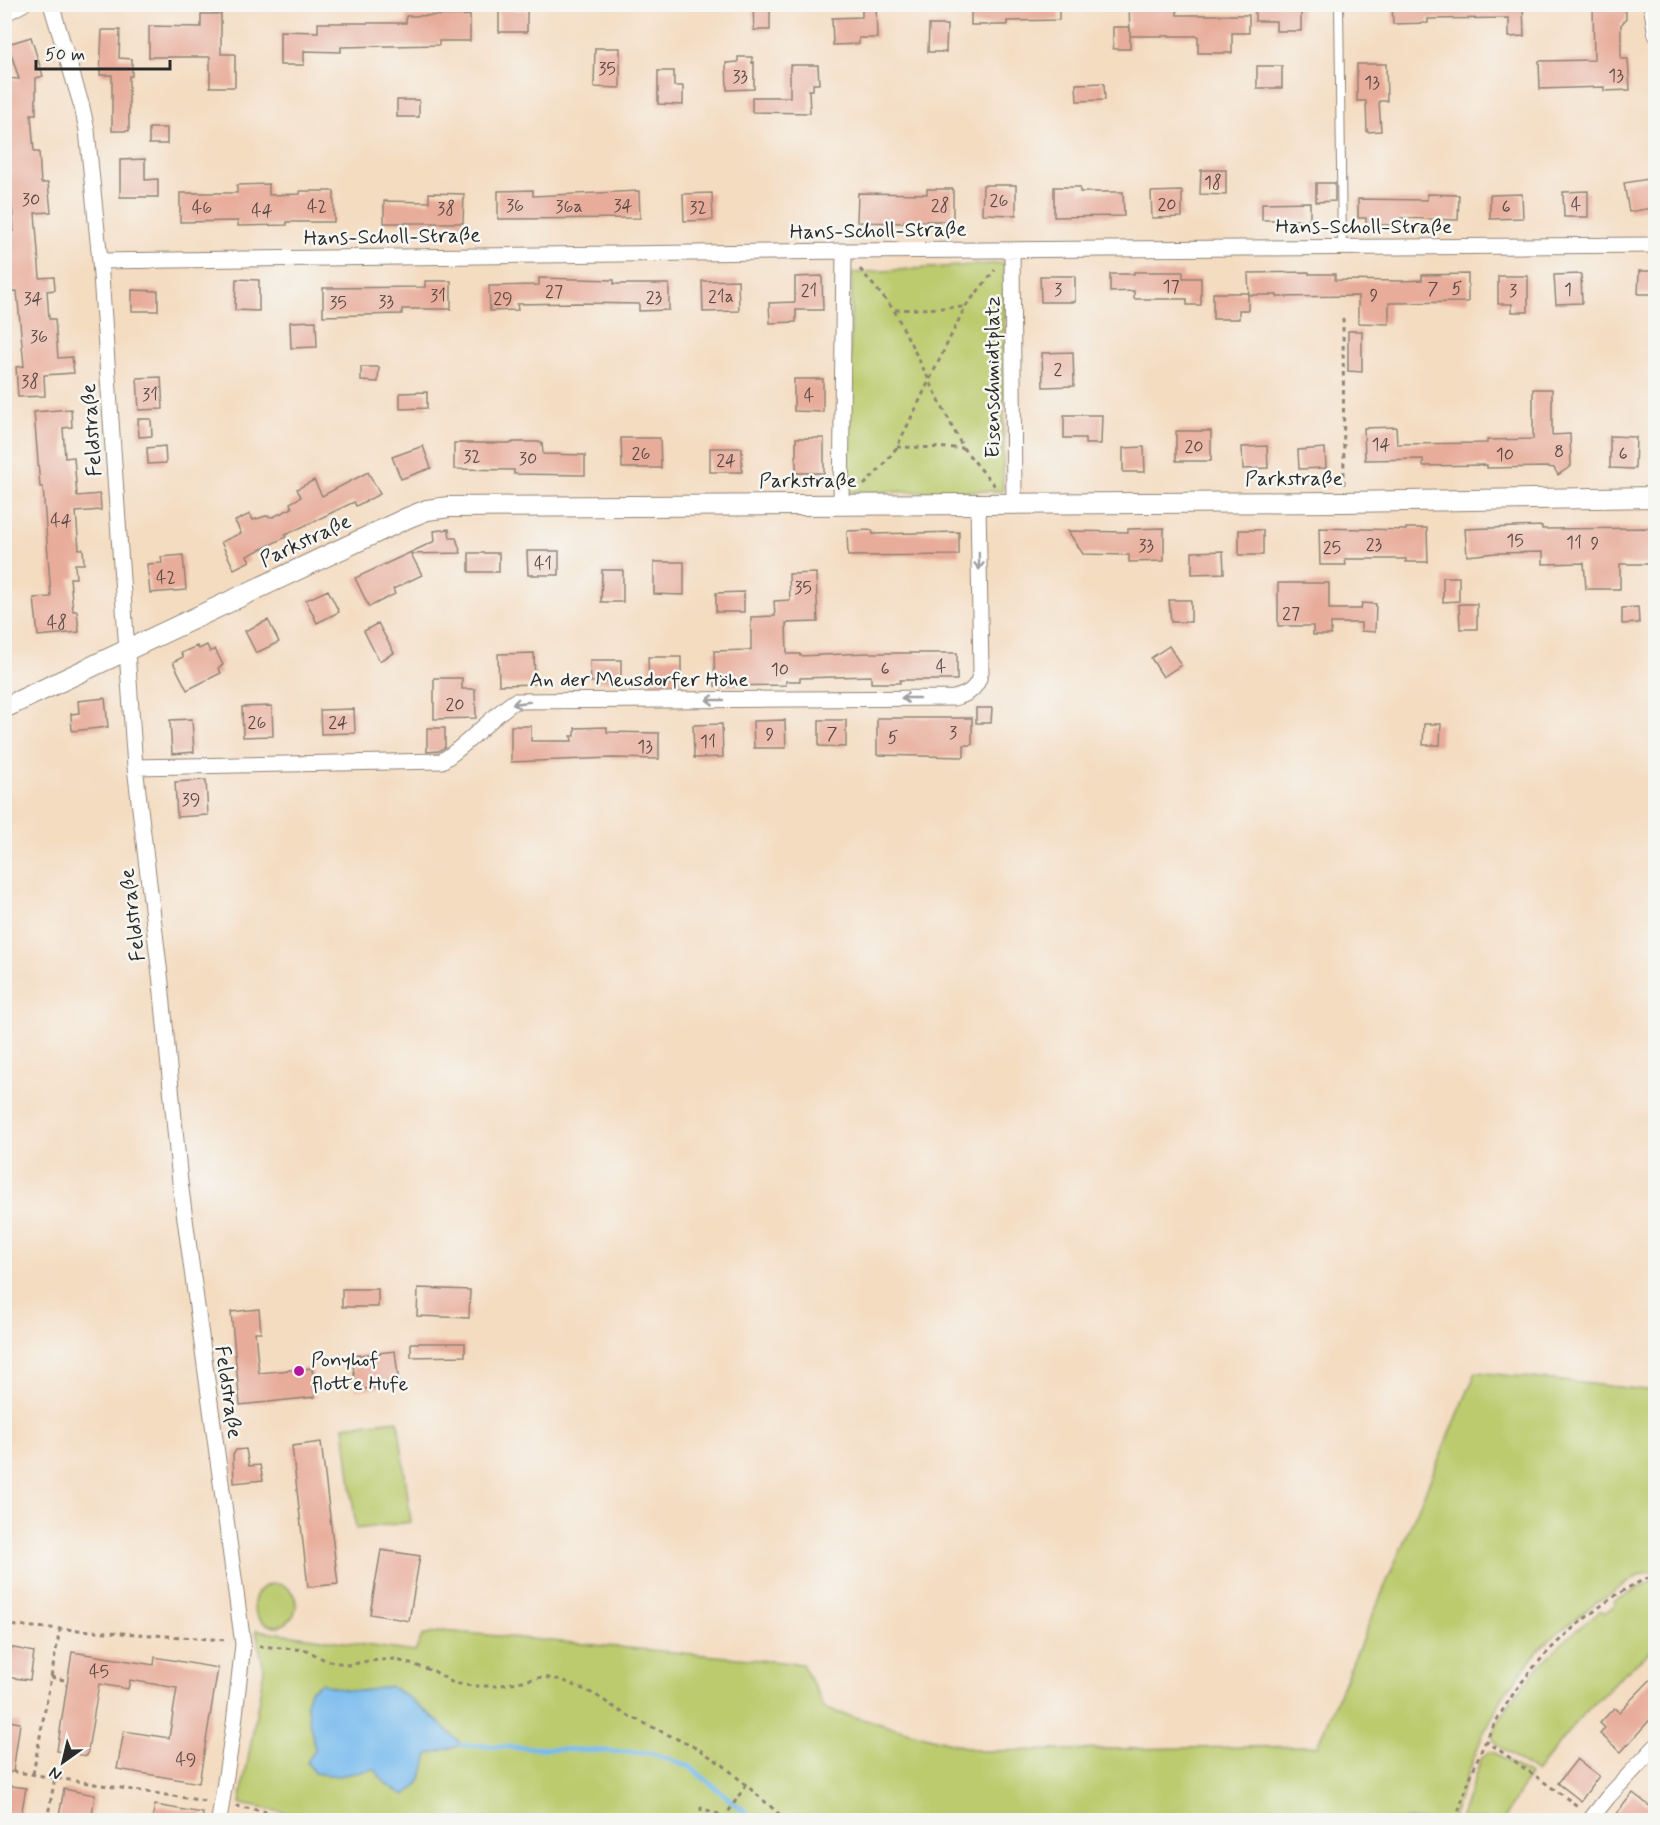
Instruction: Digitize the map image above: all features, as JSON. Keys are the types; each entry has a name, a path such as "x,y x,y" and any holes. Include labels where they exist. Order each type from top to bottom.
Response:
{"street":[{"path":"4,14 23,4"},
{"name":"Feldstraße","path":"51,4 87,130 100,261 129,650 135,767 161,983 180,1182 243,1644 219,1821"},
{"path":"1651,4 1656,35"},
{"name":"Hans-Scholl-Straße","path":"100,261 844,251 1656,245"},
{"name":"Eisenschmidtplatz","path":"1012,250 1014,503"},
{"path":"841,503 844,251"},
{"name":"Parkstraße","path":"4,708 427,510 470,506 1344,502 1656,496"},
{"name":"An der Meusdorfer Höhe","path":"135,767 442,761 454,753 496,714 515,701 954,698 965,695 974,690 981,672 978,503"},
{"path":"1594,1819 1608,1797 1656,1746"}],"lane":[{"path":"1339,4 1341,247"}],"path":[{"path":"841,503 861,488 882,467 897,447 965,307 1012,250"},
{"path":"844,251 894,310 963,448 989,480 1014,503"},
{"path":"894,310 965,307"},
{"path":"1343,318 1344,502"},
{"path":"897,447 963,448"},
{"path":"1456,1821 1471,1773 1485,1740 1497,1716 1530,1669 1575,1626 1619,1593 1641,1580 1656,1575"},
{"path":"4,1625 218,1638 243,1644 306,1650 325,1660 348,1665 394,1659 434,1671 453,1683 472,1686 497,1686 543,1677 562,1680 594,1694 623,1713 698,1749 723,1765 786,1821"},
{"path":"33,1774 60,1629"},
{"path":"51,1677 64,1680"},
{"path":"1485,1740 1594,1819"},
{"path":"4,1770 222,1803 310,1821"},
{"path":"47,1821 55,1778"},
{"path":"701,1821 701,1808 726,1819 736,1798 745,1786"}],"green space":[{"path":"1005,263 1003,491 847,492 852,273"},
{"path":"1476,1372 1655,1391 1655,1571 1641,1574 1597,1602 1541,1647 1505,1693 1482,1736 1451,1820 340,1820 240,1804 264,1670 256,1630 415,1652 422,1636 443,1631 802,1664 825,1709 980,1751 1317,1746"},
{"path":"398,1420 411,1522 356,1529 344,1426"},
{"path":"1655,1579 1655,1647 1621,1676 1575,1723 1536,1773 1497,1745 1493,1739 1495,1730 1508,1706 1551,1654 1601,1610 1604,1613 1616,1604 1614,1601"},
{"path":"275,1584 290,1590 296,1605 290,1620 275,1626 260,1620 254,1605 260,1590"},
{"path":"1488,1752 1494,1753 1529,1775 1504,1820 1460,1820 1481,1759"}],"water":[{"path":"321,1683 355,1691 390,1686 428,1713 462,1745 428,1754 419,1782 405,1795 387,1784 375,1769 339,1776 314,1773 307,1762 315,1750 306,1703 310,1690"}],"building":[{"path":"862,4 876,4 877,38 859,38 859,44 833,45 832,18 862,17"},
{"path":"971,4 1059,4 1059,20 1007,21 1007,25 971,25"},
{"path":"1129,4 1177,4 1177,15 1249,15 1249,33 1232,33 1232,53 1198,53 1198,36 1130,36"},
{"path":"1301,4 1301,31 1276,31 1276,21 1255,21 1255,5"},
{"path":"1392,4 1517,4 1517,7 1523,6 1524,36 1509,37 1509,18 1428,19 1428,23 1393,24"},
{"path":"753,5 770,5 770,30 754,30"},
{"path":"1593,5 1620,5 1626,12 1626,19 1621,25 1621,59 1628,59 1630,90 1604,91 1604,87 1540,89 1539,61 1594,60"},
{"path":"499,10 527,10 527,32 499,32"},
{"path":"201,14 221,14 221,54 235,54 235,87 210,87 210,57 149,57 149,26 201,27"},
{"path":"470,15 470,41 439,41 439,45 341,47 341,52 304,51 304,65 280,65 280,31 318,32 318,23 406,23 406,16"},
{"path":"929,25 947,25 946,52 928,52"},
{"path":"1113,27 1130,27 1130,49 1113,49"},
{"path":"102,30 120,30 119,58 132,59 132,76 129,76 129,131 112,131 112,75 100,75"},
{"path":"31,37 43,76 36,78 36,114 31,114 34,152 39,152 41,183 48,183 51,212 35,213 40,278 54,277 55,290 47,291 49,319 55,319 58,358 72,357 74,373 44,375 45,396 18,397 16,367 24,366 17,291 4,292 4,271 7,271 4,232 14,231 9,169 4,169 4,78 19,79 8,44"},
{"path":"595,48 620,48 620,88 594,87"},
{"path":"738,57 752,57 754,89 727,90 726,63 738,62"},
{"path":"1357,64 1386,64 1387,101 1379,101 1381,131 1367,132 1366,101 1357,101"},
{"path":"790,65 818,65 819,84 813,84 813,90 809,90 810,113 752,112 752,97 790,97"},
{"path":"1257,66 1282,66 1282,88 1257,88"},
{"path":"658,71 674,71 674,86 683,86 683,105 658,104"},
{"path":"1104,83 1105,100 1077,101 1076,84"},
{"path":"397,100 419,100 419,117 397,117"},
{"path":"149,128 167,128 167,144 149,144"},
{"path":"145,159 145,180 158,179 158,197 120,197 120,160"},
{"path":"1201,170 1226,170 1226,195 1200,194"},
{"path":"1648,179 1653,208 1629,212 1624,183"},
{"path":"1316,183 1335,183 1335,201 1316,202"},
{"path":"269,184 269,195 300,194 300,191 334,191 334,222 287,222 287,225 238,226 238,221 180,222 180,193 237,193 237,185"},
{"path":"983,185 1016,185 1016,215 982,214"},
{"path":"1054,187 1080,187 1080,192 1123,192 1124,216 1054,217"},
{"path":"927,189 953,189 953,221 857,222 858,193 927,194"},
{"path":"533,190 533,196 639,191 640,218 498,219 498,191"},
{"path":"1182,191 1182,217 1152,218 1151,192"},
{"path":"1588,191 1588,217 1564,217 1563,192"},
{"path":"429,193 464,194 463,223 384,223 384,201 429,202"},
{"path":"712,193 713,220 684,221 683,194"},
{"path":"1427,194 1459,195 1458,220 1401,218 1401,225 1366,225 1366,218 1358,218 1358,199 1427,200"},
{"path":"1522,194 1523,218 1490,219 1490,195"},
{"path":"1310,202 1310,220 1262,220 1262,203"},
{"path":"1639,271 1656,271 1656,294 1638,294"},
{"path":"1134,272 1183,272 1183,278 1201,278 1201,305 1187,305 1187,299 1134,299 1134,291 1110,292 1110,274 1134,274"},
{"path":"1309,272 1309,274 1335,274 1335,280 1402,281 1422,280 1422,275 1468,274 1468,302 1389,303 1389,324 1358,323 1358,296 1249,295 1248,273"},
{"path":"1581,274 1582,303 1556,304 1554,275"},
{"path":"822,276 823,310 796,310 796,322 770,323 769,303 795,302 795,277"},
{"path":"1040,276 1075,276 1075,302 1041,302"},
{"path":"1498,276 1528,276 1528,312 1512,312 1512,304 1498,304"},
{"path":"539,278 614,280 614,284 669,284 669,310 639,311 639,304 576,303 517,304 518,310 490,311 489,286 539,285"},
{"path":"236,279 259,280 259,311 235,310"},
{"path":"738,280 739,311 703,312 702,281"},
{"path":"425,281 451,281 451,309 402,309 402,314 323,316 323,288 425,287"},
{"path":"132,290 158,291 158,311 132,311"},
{"path":"1213,293 1248,293 1248,310 1239,310 1239,319 1213,319"},
{"path":"316,321 317,347 291,348 290,322"},
{"path":"1348,331 1362,331 1362,372 1348,371"},
{"path":"1073,352 1074,386 1043,387 1042,353"},
{"path":"361,367 379,367 378,382 361,381"},
{"path":"161,377 163,409 139,410 137,378"},
{"path":"794,379 823,379 823,412 794,411"},
{"path":"1533,389 1552,389 1552,435 1570,434 1571,466 1558,475 1554,468 1548,467 1423,466 1423,459 1365,460 1364,428 1396,427 1397,444 1487,443 1487,440 1533,439"},
{"path":"427,392 427,408 400,409 400,393"},
{"path":"71,409 72,427 63,428 65,458 74,457 77,496 100,494 101,510 76,512 79,549 83,549 84,564 75,564 76,578 70,578 73,611 77,611 79,632 38,636 34,598 51,597 43,487 40,487 34,412"},
{"path":"1064,415 1102,415 1101,444 1085,444 1085,438 1064,438"},
{"path":"138,419 151,419 152,436 139,437"},
{"path":"1176,431 1211,431 1211,461 1176,461"},
{"path":"1610,436 1636,437 1635,469 1610,468"},
{"path":"621,438 660,438 661,468 622,468"},
{"path":"796,438 824,438 824,473 796,473"},
{"path":"542,442 543,454 585,455 585,475 514,474 514,470 454,469 454,443"},
{"path":"165,446 166,463 148,464 147,448"},
{"path":"423,446 431,468 401,479 392,457"},
{"path":"1267,446 1268,468 1243,469 1242,447"},
{"path":"1144,447 1145,472 1123,472 1123,448"},
{"path":"710,448 742,448 742,472 710,472"},
{"path":"1325,448 1326,468 1299,469 1298,450"},
{"path":"368,472 380,494 356,506 354,502 285,535 286,537 247,556 250,561 234,569 221,542 241,533 235,521 250,514 253,520 266,516 273,517 292,508 290,503 301,497 297,489 314,480 322,496"},
{"path":"1542,526 1542,529 1653,528 1653,564 1620,564 1620,589 1586,589 1584,563 1543,564 1543,552 1467,556 1465,529"},
{"path":"1164,528 1164,561 1129,562 1129,555 1083,554 1068,531 1128,532 1128,529"},
{"path":"1319,528 1406,530 1406,528 1427,528 1428,562 1406,562 1406,559 1345,559 1346,565 1320,565"},
{"path":"449,529 450,538 456,538 461,553 411,554 422,575 393,589 395,594 369,607 355,578 435,541 434,531"},
{"path":"872,530 873,534 959,532 959,555 848,556 847,531"},
{"path":"1239,530 1263,530 1263,555 1239,555"},
{"path":"527,551 559,551 559,575 528,575"},
{"path":"1223,551 1224,573 1192,574 1192,552"},
{"path":"469,553 499,553 499,572 469,572"},
{"path":"183,555 186,590 150,593 147,564 162,563 161,557"},
{"path":"654,562 684,562 684,595 654,594"},
{"path":"602,570 623,570 623,602 601,602"},
{"path":"816,573 818,622 786,623 787,654 800,654 800,656 957,653 957,680 900,680 900,683 871,683 871,676 800,678 800,681 786,681 786,685 715,686 714,651 751,650 751,617 775,616 774,601 790,600 789,574"},
{"path":"1443,577 1459,577 1459,601 1443,602"},
{"path":"1278,583 1329,583 1329,609 1361,609 1362,603 1376,604 1375,632 1361,631 1361,623 1331,623 1331,635 1313,635 1313,626 1278,626"},
{"path":"328,590 339,612 317,623 306,600"},
{"path":"744,592 744,612 716,612 716,593"},
{"path":"1169,600 1191,600 1191,622 1171,622"},
{"path":"1459,604 1477,604 1477,629 1460,629"},
{"path":"1638,607 1639,623 1622,624 1622,608"},
{"path":"268,620 279,642 256,653 245,631"},
{"path":"378,623 394,653 379,661 364,631"},
{"path":"207,645 210,652 215,649 223,665 218,668 221,673 187,690 173,662 183,657 181,653 197,646 199,649"},
{"path":"1169,646 1181,665 1163,677 1151,658"},
{"path":"534,653 535,684 499,685 498,654"},
{"path":"648,657 681,657 681,683 649,684"},
{"path":"590,660 621,660 621,681 591,682"},
{"path":"434,678 462,678 462,689 475,689 476,718 434,719"},
{"path":"105,698 108,727 72,731 71,714 79,713 78,701"},
{"path":"272,706 273,736 243,737 242,707"},
{"path":"976,708 992,708 991,723 976,723"},
{"path":"354,709 355,733 321,734 320,710"},
{"path":"877,718 972,718 972,745 964,745 964,757 877,755"},
{"path":"192,719 194,752 172,754 170,720"},
{"path":"785,720 786,748 754,748 753,721"},
{"path":"819,720 846,720 846,747 819,746"},
{"path":"722,724 723,757 694,758 693,725"},
{"path":"1424,724 1441,724 1440,745 1423,745"},
{"path":"511,726 531,726 531,741 572,741 571,736 575,736 575,728 607,727 607,732 659,733 659,759 612,758 511,762"},
{"path":"427,728 445,728 445,747 439,751 427,752"},
{"path":"206,780 208,815 177,817 175,782"},
{"path":"418,1288 470,1290 469,1318 417,1316"},
{"path":"342,1289 378,1289 378,1307 342,1307"},
{"name":"Ponyhof flotte Hufe","path":"259,1309 261,1332 255,1332 259,1373 312,1368 315,1397 240,1405 231,1312"},
{"path":"411,1343 465,1343 465,1356 411,1357"},
{"path":"395,1351 399,1385 356,1390 352,1356"},
{"path":"321,1442 338,1584 308,1587 292,1446"},
{"path":"246,1449 249,1466 260,1465 263,1480 234,1483 233,1455 236,1450"},
{"path":"381,1550 420,1556 409,1621 370,1614"},
{"path":"4,1646 34,1652 30,1680 4,1677"},
{"path":"72,1652 154,1665 155,1657 218,1668 199,1783 117,1769 124,1731 169,1738 177,1688 130,1680 128,1689 99,1684 87,1756 57,1751"},
{"path":"1656,1674 1656,1713 1621,1752 1600,1734 1605,1728 1600,1723 1614,1708 1619,1712"},
{"path":"4,1720 20,1723 13,1772 4,1772"},
{"path":"1577,1759 1599,1776 1581,1801 1558,1783"},
{"path":"4,1785 26,1788 20,1821 4,1821"},
{"path":"64,1789 95,1795 91,1821 58,1821"},
{"path":"1633,1793 1656,1811 1650,1821 1622,1821 1615,1815"},
{"path":"155,1805 203,1813 202,1821 152,1821"}],"waterway":[{"path":"462,1745 651,1753 689,1766 755,1820"}],"place":[{"name":"Ponyhof flotte Hufe","path":"299,1371"}]}
